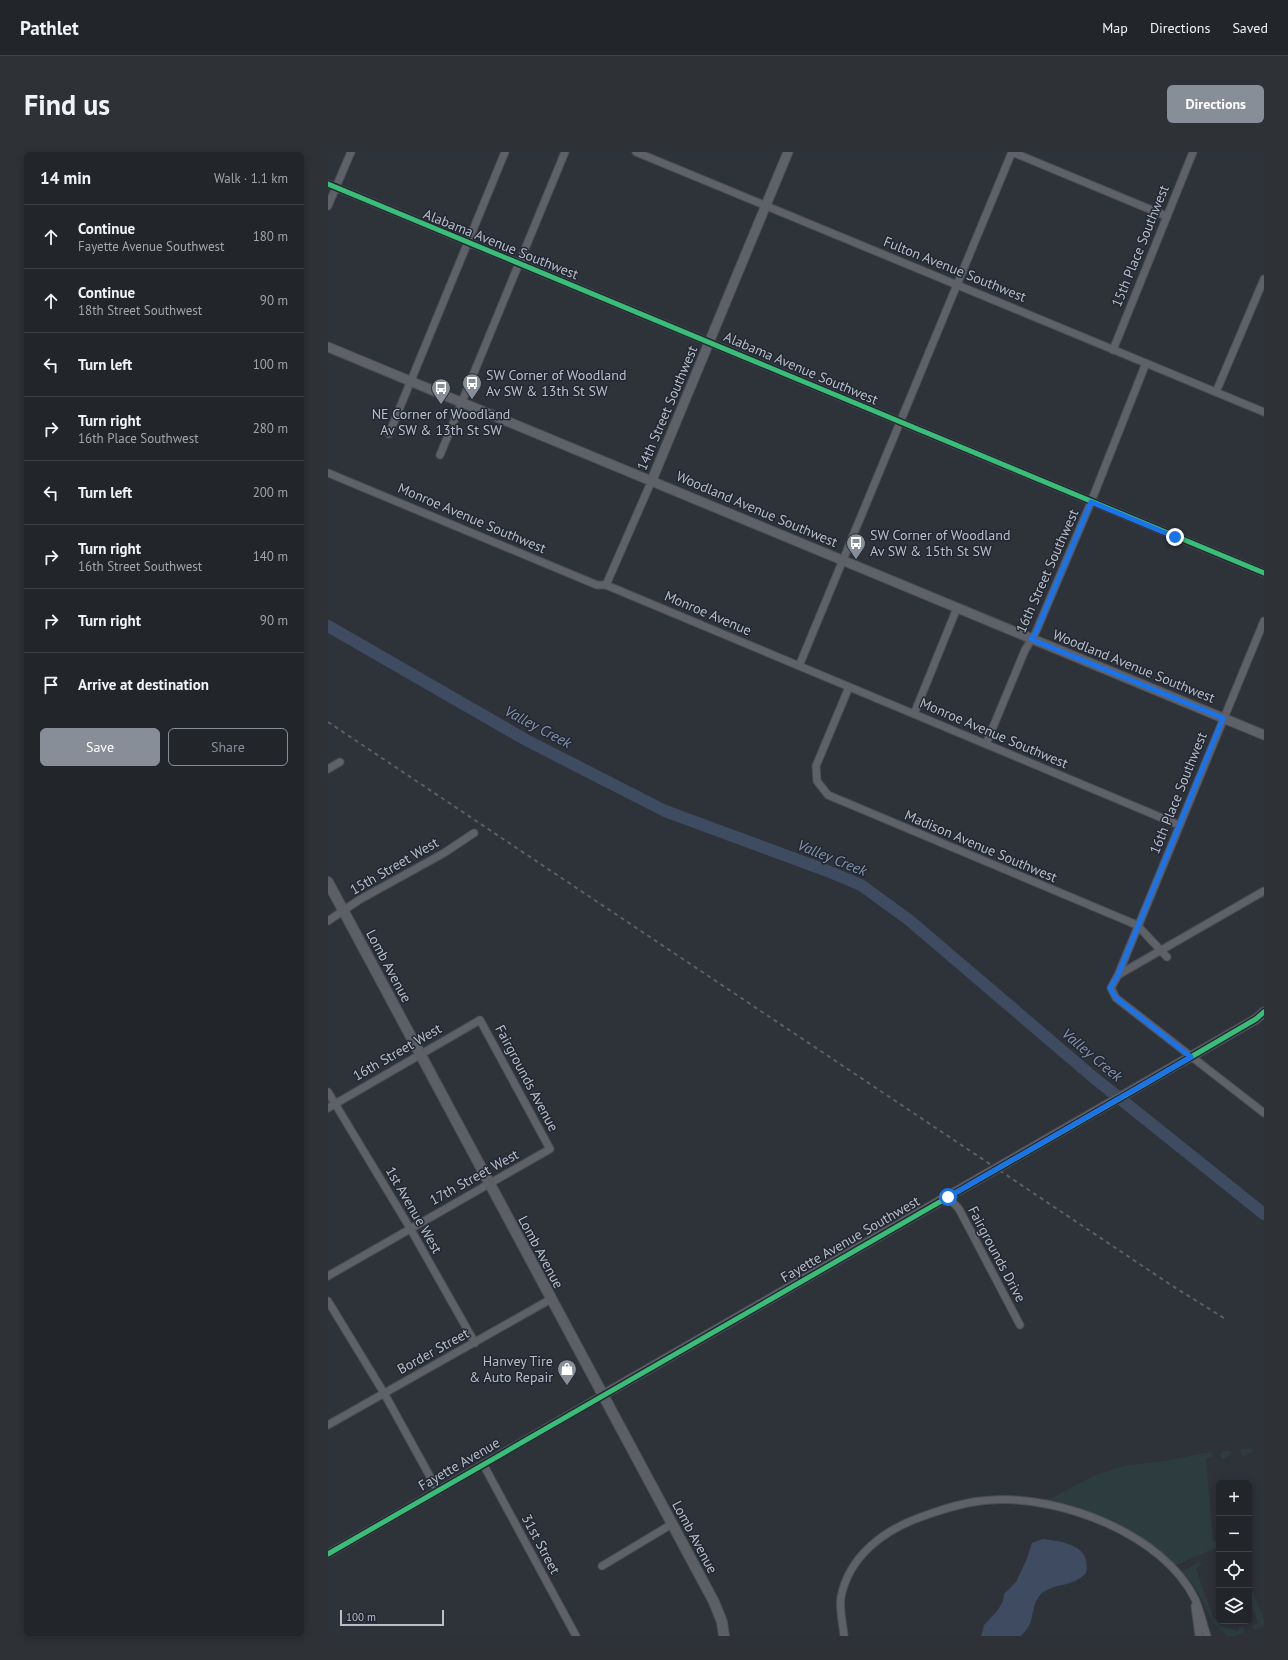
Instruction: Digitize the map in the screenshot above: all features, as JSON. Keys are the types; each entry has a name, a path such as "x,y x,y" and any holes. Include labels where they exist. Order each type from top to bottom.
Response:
{"main road":[{"name":"Lomb Avenue","path":"328,882 714,1602 722,1622 724,1636"}],"street":[{"path":"328,206 351,152"},
{"path":"389,434 412,382 505,152"},
{"path":"440,455 565,152"},
{"name":"Fulton Avenue Southwest","path":"636,152 1264,412"},
{"name":"14th Street Southwest","path":"606,585 652,480 767,206 788,152"},
{"path":"799,666 901,423 1012,152 1166,216"},
{"name":"15th Place Southwest","path":"1113,350 1166,216 1194,152"},
{"name":"Alabama Avenue Southwest","path":"328,184 467,244 1264,573"},
{"path":"1216,392 1264,279"},
{"name":"Woodland Avenue Southwest","path":"328,347 652,480 1264,735"},
{"name":"16th Street Southwest","path":"986,744 1091,502 1146,363"},
{"name":"Monroe Avenue Southwest","path":"328,473 597,585 606,585"},
{"name":"Monroe Avenue","path":"606,585 799,666"},
{"path":"914,714 957,608"},
{"name":"16th Place Southwest","path":"1118,975 1137,925 1264,621"},
{"name":"Monroe Avenue Southwest","path":"799,666 1179,825"},
{"name":"Madison Avenue Southwest","path":"849,687 816,766 815,774 819,785 828,795 1137,925"},
{"path":"328,769 340,762"},
{"name":"15th Street West","path":"328,921 359,900 444,853 474,833"},
{"path":"1264,891 1118,975 1110,988 1116,998 1264,1114"},
{"path":"1137,925 1167,957"},
{"name":"Fayette Avenue Southwest","path":"603,1395 1143,1085 1256,1019 1264,1012"},
{"name":"16th Street West","path":"328,1108 420,1053 480,1020"},
{"name":"Fairgrounds Avenue","path":"480,1020 550,1149"},
{"name":"1st Avenue West","path":"328,1092 410,1228 475,1343"},
{"name":"17th Street West","path":"328,1276 550,1149"},
{"name":"Fairgrounds Drive","path":"948,1197 959,1209 1020,1325"},
{"name":"Border Street","path":"328,1425 551,1299"},
{"path":"328,1300 384,1393 438,1491"},
{"name":"Fayette Avenue","path":"328,1554 603,1395"},
{"name":"31st Street","path":"483,1464 576,1636"},
{"path":"845,1636 841,1598 848,1574 859,1558 882,1536 907,1522 946,1508 991,1500 1025,1500 1058,1506 1091,1516 1123,1530 1147,1546 1173,1570 1194,1598 1207,1636"},
{"path":"602,1566 672,1524"},
{"path":"1194,1598 1199,1636"}],"shaded area":[{"path":"1242,1449 1252,1449 1253,1452 1242,1457 1240,1451"},
{"path":"1223,1451 1231,1451 1232,1453 1222,1460 1220,1455"},
{"path":"1209,1452 1212,1453 1213,1457 1206,1459 1213,1541 1216,1542 1216,1548 1176,1565 1146,1541 1116,1524 1084,1510 1047,1500 1098,1474 1127,1465 1164,1461"},
{"path":"1199,1562 1202,1565 1196,1569 1214,1620 1216,1619 1216,1624 1238,1631 1240,1626 1243,1626 1245,1632 1235,1636 1227,1636 1214,1623 1195,1587 1182,1572"},
{"path":"1252,1590 1264,1619 1264,1626 1255,1630 1252,1626 1258,1623 1252,1606"}],"water":[{"path":"1043,1539 1067,1544 1081,1551 1085,1556 1087,1564 1086,1573 1075,1581 1046,1590 1041,1594 1036,1601 1031,1622 1021,1636 981,1636 984,1625 998,1610 1003,1601 1004,1594 1016,1582 1026,1561 1032,1543"}],"waterway":[{"name":"Valley Creek","path":"328,626 526,740 665,811 825,870 861,885 909,920 1093,1077 1264,1214"}],"railway":[{"path":"328,722 1171,1285 1227,1320"}],"cycle path":[{"path":"328,184 1264,573"},
{"path":"328,1554 1143,1085 1256,1019 1264,1012"}],"place":[{"name":"SW Corner of Woodland Av SW & 13th St SW","path":"472,400"},
{"name":"NE Corner of Woodland Av SW & 13th St SW","path":"441,405"},
{"name":"SW Corner of Woodland Av SW & 15th St SW","path":"856,560"},
{"name":"Hanvey Tire & Auto Repair","path":"567,1386"}],"route":[{"path":"948,1197 1191,1057 1116,998 1110,988 1118,975 1223,718 1031,639 1035,634 1091,502 1175,537"}]}
